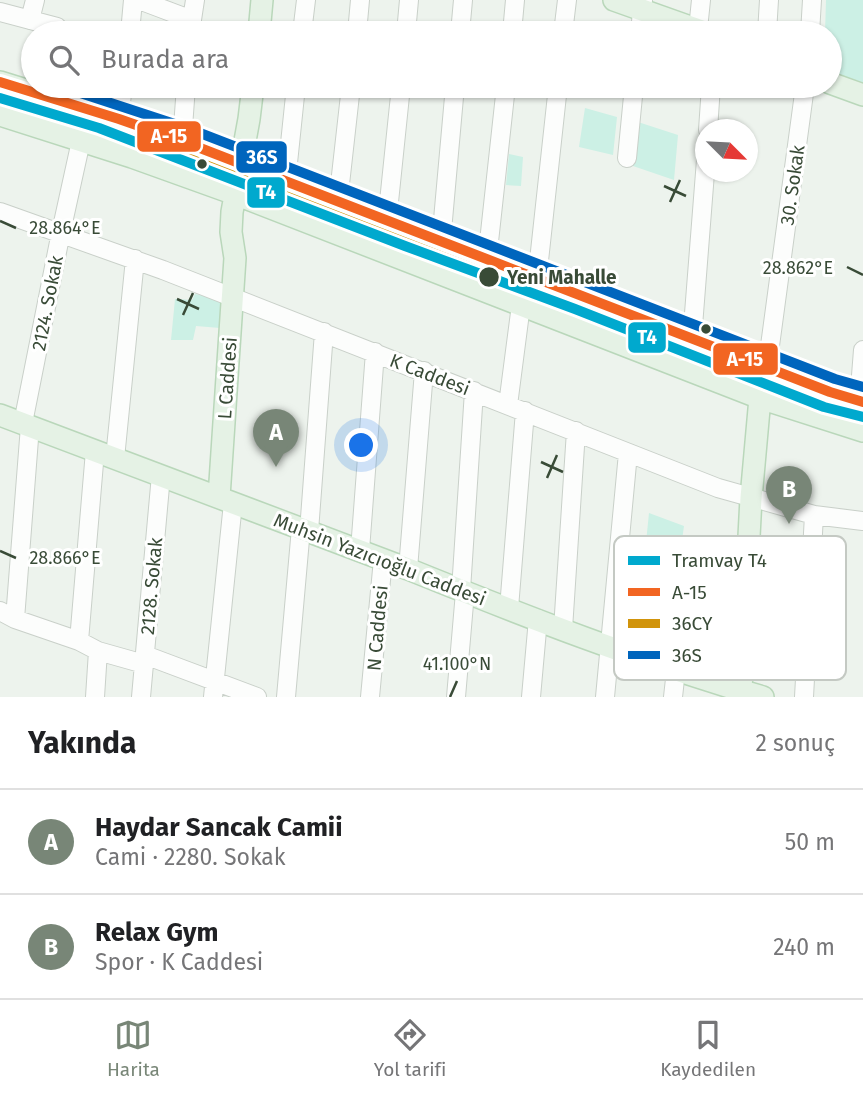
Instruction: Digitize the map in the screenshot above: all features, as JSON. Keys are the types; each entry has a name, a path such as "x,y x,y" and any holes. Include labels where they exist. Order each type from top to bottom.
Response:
{"main road":[{"path":"260,21 262,0"},
{"path":"269,21 272,0"},
{"path":"614,0 643,5 679,21"},
{"path":"0,82 21,89"},
{"path":"842,87 863,95"},
{"path":"51,98 182,141 861,402"},
{"path":"247,166 252,98"},
{"path":"247,166 260,98"},
{"path":"0,115 241,196 760,398 863,430"},
{"name":"L Caddesi","path":"226,500 235,258 231,232 232,212 241,196 247,166"},
{"path":"749,536 760,398"},
{"name":"Muhsin Yazıcıoğlu Caddesi","path":"0,415 614,647"},
{"name":"Muhsin Yazıcıoğlu Caddesi","path":"703,680 740,694 763,697"}],"street":[{"path":"30,20 35,0"},
{"path":"131,21 133,0"},
{"path":"139,0 179,21"},
{"path":"192,21 195,0"},
{"path":"303,21 306,0"},
{"path":"358,21 360,0"},
{"path":"407,21 409,0"},
{"path":"461,21 463,0"},
{"path":"513,21 515,0"},
{"path":"565,21 567,0"},
{"path":"701,0 702,21"},
{"path":"768,21 769,0"},
{"path":"811,21 812,0"},
{"path":"0,12 34,21"},
{"path":"119,119 122,98"},
{"path":"182,141 185,98"},
{"path":"286,182 295,98"},
{"path":"338,202 350,98"},
{"path":"387,221 400,98"},
{"path":"440,242 454,98"},
{"path":"487,260 505,98"},
{"path":"537,279 557,98"},
{"path":"627,158 633,98"},
{"path":"709,119 710,98"},
{"name":"30. Sokak","path":"767,368 803,98"},
{"name":"2124. Sokak","path":"7,615 27,425 61,232 82,141"},
{"path":"692,339 703,182"},
{"name":"K Caddesi","path":"0,212 135,259 719,488 814,515 863,521"},
{"path":"79,640 135,259"},
{"path":"508,405 521,305"},
{"path":"286,697 324,332"},
{"path":"861,402 863,350"},
{"path":"360,550 375,352"},
{"path":"408,569 424,371"},
{"path":"456,697 474,391"},
{"path":"509,608 525,411"},
{"path":"563,629 576,431"},
{"path":"620,536 628,453"},
{"name":"2128. Sokak","path":"141,697 161,475"},
{"path":"214,689 226,500"},
{"path":"813,536 814,515"},
{"name":"N Caddesi","path":"370,697 383,559"},
{"path":"605,697 614,603"},
{"path":"7,615 79,640 98,651 144,660 214,689 257,697"},
{"path":"531,697 538,619"},
{"path":"95,697 98,651"}],"green space":[{"path":"826,0 863,0 863,83 842,76 842,21 825,21"},
{"path":"585,108 617,117 613,155 579,147"},
{"path":"638,122 678,135 674,180 633,166"},
{"path":"509,154 523,157 521,186 506,185"},
{"path":"195,294 221,299 220,328 196,326 193,340 171,340 175,299 192,300"},
{"path":"649,513 684,526 683,536 647,536"}],"tram line":[{"name":"T4","path":"0,98 99,128 824,407 863,417"}],"transit line":[{"name":"A-15","path":"0,82 21,89"},
{"name":"36CY","path":"0,97 177,154 825,405 859,415"},
{"name":"A-15","path":"51,98 182,141 830,392 863,402"},
{"name":"36S","path":"96,98 187,128 835,379 863,387"}],"place":[{"name":"Yeni Mahalle","path":"489,277"},
{"name":"Haydar Sancak Camii","path":"276,467"},
{"name":"Relax Gym","path":"789,524"}]}
